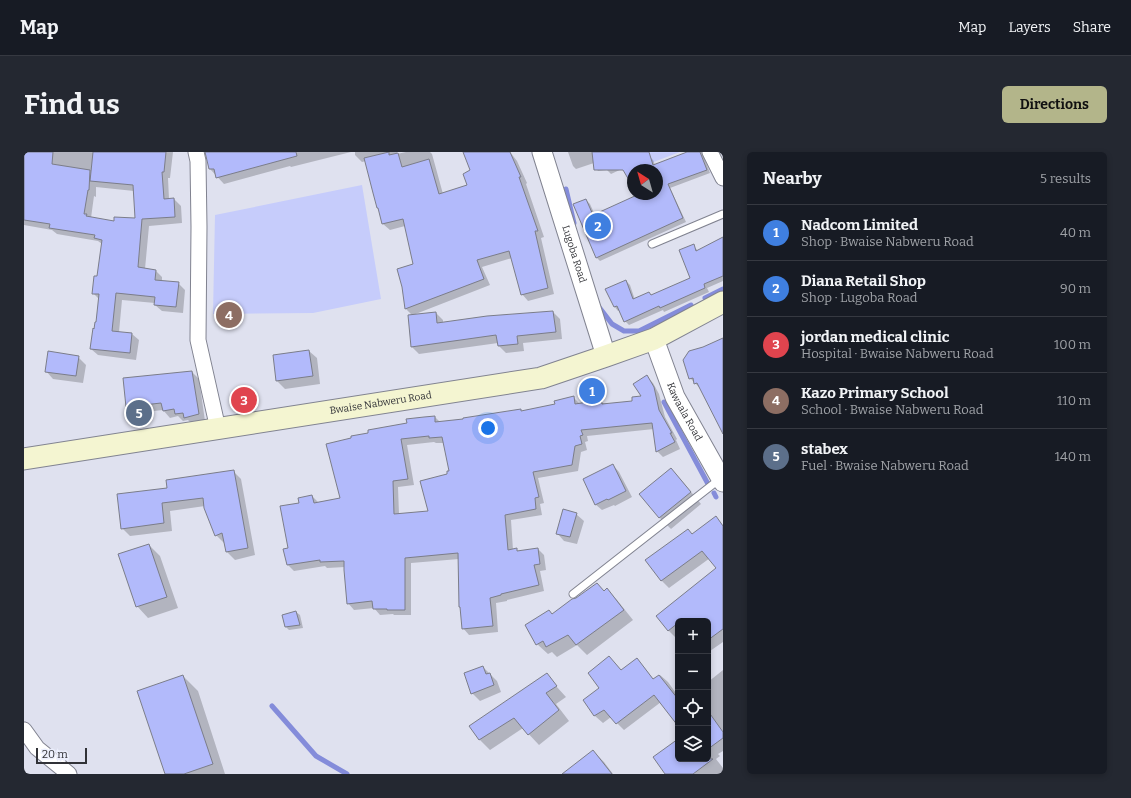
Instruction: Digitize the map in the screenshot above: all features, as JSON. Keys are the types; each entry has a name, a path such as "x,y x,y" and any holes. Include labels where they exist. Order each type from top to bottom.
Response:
{"main road":[{"name":"Bwaise Nabweru Road","path":"24,459 542,378 654,339 723,302"}],"street":[{"path":"196,152 198,161 199,227 198,340 218,429"},
{"name":"Lugoba Road","path":"542,152 606,356"},
{"path":"710,152 723,178"},
{"name":"Kawaala Road","path":"654,339 675,397 722,480"},
{"path":"24,730 37,748 68,774"}],"lane":[{"path":"652,244 723,214"},
{"path":"573,594 722,480"}],"shaded area":[{"path":"638,152 680,152 648,164 642,164"},
{"path":"362,185 381,299 313,313 213,314 215,215"}],"building":[{"path":"24,152 53,152 52,164 90,170 89,190 84,214 87,214 86,216 114,221 114,217 135,218 133,185 90,181 93,152 166,152 164,172 162,172 164,199 174,198 175,217 142,219 138,267 156,270 155,280 179,282 176,307 154,305 155,297 116,293 112,331 132,333 130,353 90,349 93,328 94,329 96,322 99,294 92,294 94,276 97,276 102,240 94,238 95,235 49,228 50,224 24,220"},
{"path":"205,152 296,152 297,156 216,178 214,169 209,169"},
{"path":"389,152 389,155 398,153 402,167 429,159 439,194 467,185 463,174 470,170 463,152 510,152 521,177 519,177 538,231 535,231 548,288 521,295 509,251 477,260 484,279 405,309 402,287 397,269 413,264 403,219 382,224 364,158"},
{"path":"592,152 649,152 653,164 627,164 627,177 623,170 594,170"},
{"path":"687,152 700,152 707,170 668,184 683,218 596,258 573,204 586,199 593,215 627,200 663,200 663,164 656,164"},
{"path":"723,237 723,276 704,284 705,288 660,308 659,306 624,322 617,306 614,307 605,289 626,280 633,299 649,292 651,295 690,278 679,250 694,244 696,251"},
{"path":"553,311 556,332 517,336 518,344 498,346 496,335 411,347 408,315 436,312 437,323 487,316"},
{"path":"723,338 723,434 697,383 694,384 693,378 689,379 683,360 689,351 703,347"},
{"path":"309,350 313,376 276,381 273,355"},
{"path":"48,351 79,356 76,376 45,372"},
{"path":"192,371 199,414 184,418 183,413 175,414 174,409 163,411 161,403 126,407 123,378"},
{"path":"647,375 654,387 659,410 672,433 670,433 675,442 656,452 652,423 581,430 583,435 580,436 582,444 575,446 572,465 533,472 539,497 535,498 536,509 505,515 508,550 517,548 517,551 538,548 540,564 534,565 539,585 490,598 493,626 462,629 459,607 458,553 405,558 405,610 373,609 372,601 347,604 344,561 320,562 320,560 287,565 283,549 288,548 280,506 299,503 298,498 312,495 314,503 340,498 326,444 351,438 351,436 368,433 368,430 407,423 406,419 435,416 435,422 463,419 521,409 521,411 555,404 554,401 574,396 575,404 601,400 602,404 632,401 632,397 641,396 633,384","holes":["429,436 429,438 442,437 449,471 447,471 447,474 420,481 428,511 394,514 393,481 408,479 401,439"]},
{"path":"613,464 626,491 595,505 583,479"},
{"path":"671,468 691,492 659,518 639,494"},
{"path":"234,470 248,548 226,552 222,533 215,536 204,508 203,498 162,503 164,523 121,529 117,494 167,488 166,480"},
{"path":"563,509 577,513 570,537 556,534"},
{"path":"716,516 723,526 723,629 711,638 711,618 675,618 675,625 668,631 656,616 716,568 702,551 661,581 645,560 688,529 692,534"},
{"path":"149,544 167,597 136,607 118,554"},
{"path":"597,583 604,591 607,588 624,610 576,645 568,635 546,647 543,641 536,645 525,625 549,610 552,614"},
{"path":"296,611 300,625 285,627 282,615"},
{"path":"609,656 621,670 637,658 653,679 659,675 675,695 675,722 654,695 616,724 604,710 594,716 583,700 599,688 588,673"},
{"path":"483,666 486,674 490,673 494,685 471,694 464,673"},
{"path":"547,673 557,686 546,693 559,710 528,735 514,718 479,740 469,726"},
{"path":"183,675 213,764 184,774 165,774 137,691"},
{"path":"711,715 723,732 723,738 711,747"},
{"path":"675,741 675,762 709,762 693,774 665,774 653,757"},
{"path":"593,750 612,774 562,774"}],"waterway":[{"path":"566,189 574,223"},
{"path":"705,298 723,289"},
{"path":"599,307 612,324 624,331 639,331 691,305"},
{"path":"664,402 708,484"},
{"path":"714,493 716,497"},
{"path":"272,706 316,756 347,774"}],"place":[{"name":"Diana Retail Shop","path":"598,226"},
{"name":"Kazo Primary School","path":"229,315"},
{"name":"Nadcom Limited","path":"592,391"},
{"name":"jordan medical clinic","path":"244,400"},
{"name":"stabex","path":"139,413"}]}
